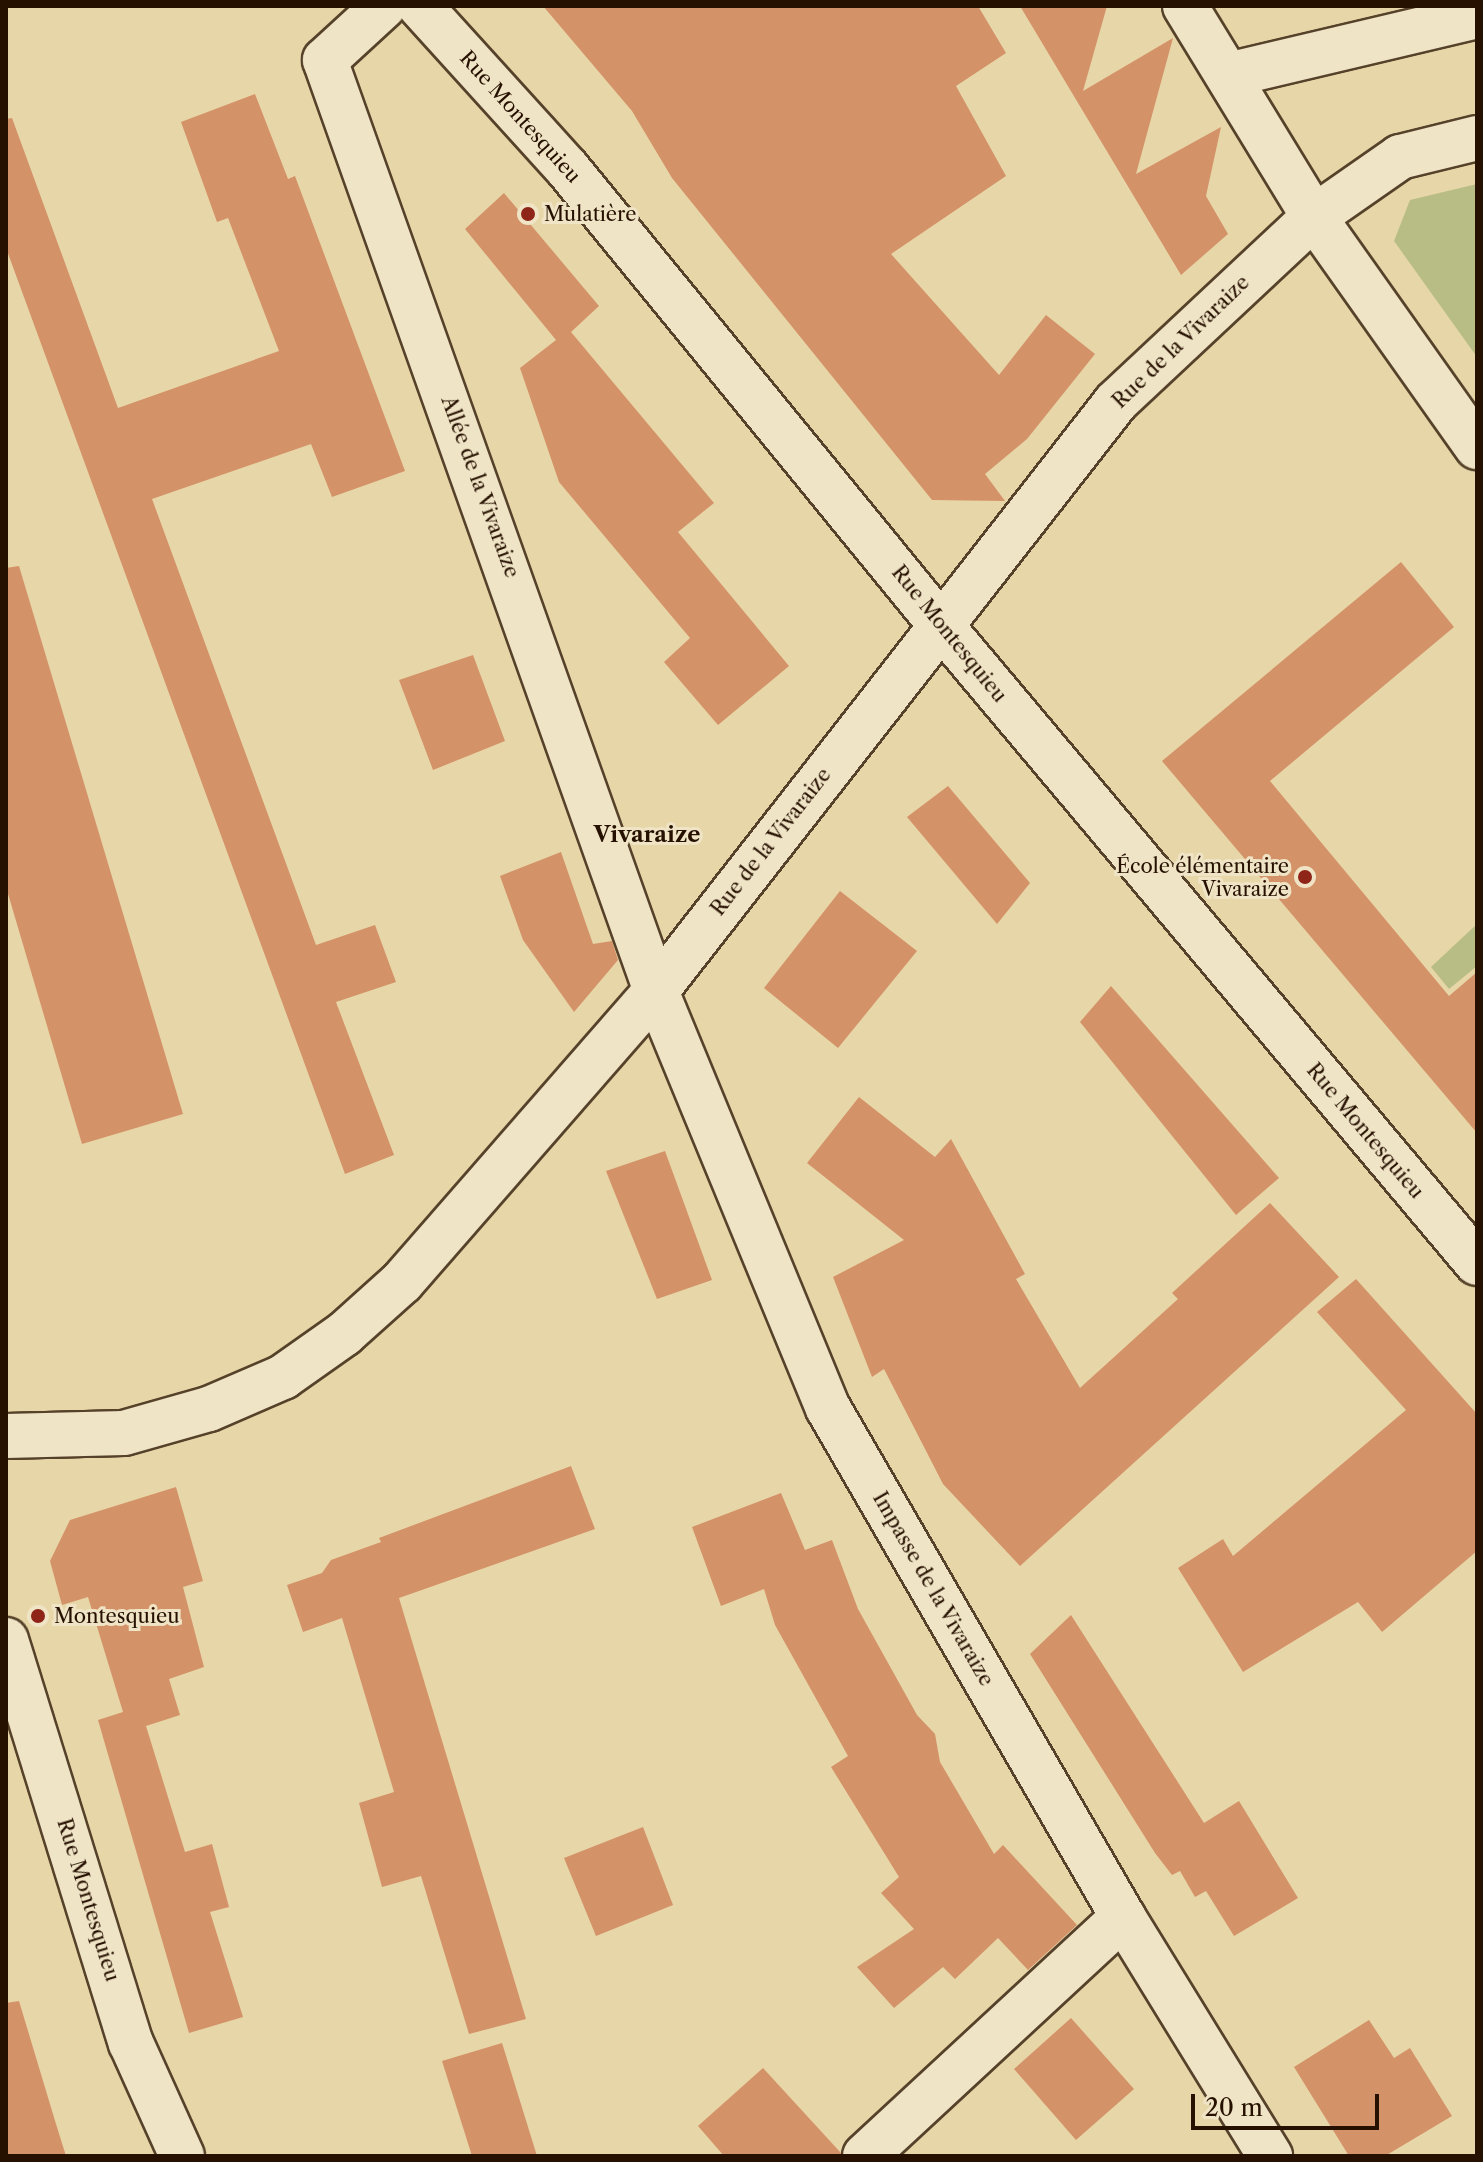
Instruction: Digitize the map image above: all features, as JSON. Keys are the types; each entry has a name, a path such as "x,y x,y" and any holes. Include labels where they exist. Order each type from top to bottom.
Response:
{"street":[{"name":"Allée de la Vivaraize","path":"384,6 325,60 656,991"},
{"name":"Rue Montesquieu","path":"420,6 567,168 939,623 1477,1263"},
{"path":"1185,6 1314,217 1477,447"},
{"path":"1228,75 1477,16"},
{"name":"Rue de la Vivaraize","path":"6,1436 124,1433 209,1409 283,1377 344,1334 402,1282 656,991 939,623 1116,402 1314,217 1400,157 1477,138"},
{"name":"Impasse de la Vivaraize","path":"656,991 828,1408 1123,1917 1270,2156"},
{"name":"Rue Montesquieu","path":"6,1640 131,2043 182,2156"},
{"path":"865,2156 1123,1917"}],"green space":[{"path":"1477,184 1477,357 1394,241 1410,200"},
{"path":"1477,924 1477,966 1449,989 1431,967"}],"building":[{"path":"543,6 978,6 1006,53 956,86 1006,176 891,254 999,375 1046,315 1095,354 1027,439 985,474 1005,501 932,500 672,178 632,111"},
{"path":"1020,6 1107,6 1083,91 1173,38 1136,174 1221,127 1206,196 1228,234 1181,275"},
{"path":"255,94 288,179 295,176 405,471 332,497 311,444 152,499 316,945 375,925 396,982 336,1002 394,1155 345,1174 6,248 6,119 12,118 118,408 279,351 228,218 217,222 181,122"},
{"path":"504,193 599,306 571,332 714,503 678,532 789,666 718,725 664,662 690,638 559,482 520,368 556,340 465,229"},
{"name":"École élémentaire Vivaraize","path":"1401,562 1454,627 1270,781 1449,996 1477,972 1477,1133 1162,761"},
{"path":"19,566 183,1114 82,1144 6,887 6,568"},
{"path":"473,655 505,741 433,770 399,680"},
{"path":"948,786 1030,883 997,924 907,817"},
{"path":"561,852 593,944 612,941 618,960 574,1012 523,940 500,876"},
{"path":"840,891 917,951 838,1048 764,988"},
{"path":"1111,986 1279,1178 1236,1215 1080,1022"},
{"path":"859,1097 935,1157 951,1139 1025,1274 1016,1279 1080,1388 1178,1299 1172,1293 1270,1203 1339,1277 1020,1566 943,1484 884,1369 872,1377 833,1277 904,1240 807,1163"},
{"path":"665,1151 712,1280 657,1299 606,1171"},
{"path":"1356,1279 1477,1414 1477,1551 1382,1632 1358,1602 1243,1672 1178,1568 1223,1539 1233,1556 1406,1410 1317,1312"},
{"path":"571,1466 595,1529 399,1598 526,2019 469,2034 421,1876 382,1887 359,1803 394,1792 342,1618 303,1632 287,1585 322,1573 331,1560 381,1542 379,1538"},
{"path":"176,1487 203,1581 183,1587 204,1667 169,1679 180,1715 146,1726 185,1852 212,1844 229,1907 210,1912 243,2017 189,2033 98,1720 123,1712 88,1597 62,1605 50,1561 70,1520"},
{"path":"781,1493 805,1550 832,1540 858,1609 917,1715 935,1734 940,1762 994,1854 1003,1845 1077,1925 1028,1970 998,1938 955,1979 943,1967 894,2008 857,1967 914,1929 881,1893 899,1877 831,1767 848,1756 775,1625 764,1589 721,1606 692,1527"},
{"path":"1071,1615 1204,1823 1239,1801 1298,1898 1234,1936 1206,1891 1195,1897 1180,1871 1172,1875 1155,1853 1030,1654"},
{"path":"643,1827 673,1905 596,1936 564,1858"},
{"path":"19,2001 66,2156 6,2156 6,2003"},
{"path":"1071,2018 1134,2089 1076,2140 1014,2069"},
{"path":"1369,2020 1394,2058 1410,2048 1452,2116 1385,2156 1349,2156 1294,2067"},
{"path":"502,2043 537,2156 472,2156 442,2061"},
{"path":"763,2068 841,2156 724,2156 698,2126"}],"place":[{"name":"Mulatière","path":"528,214"},
{"name":"École élémentaire Vivaraize","path":"1305,877"},
{"name":"Montesquieu","path":"38,1616"}],"district":[{"name":"Vivaraize","path":"647,835"}]}
